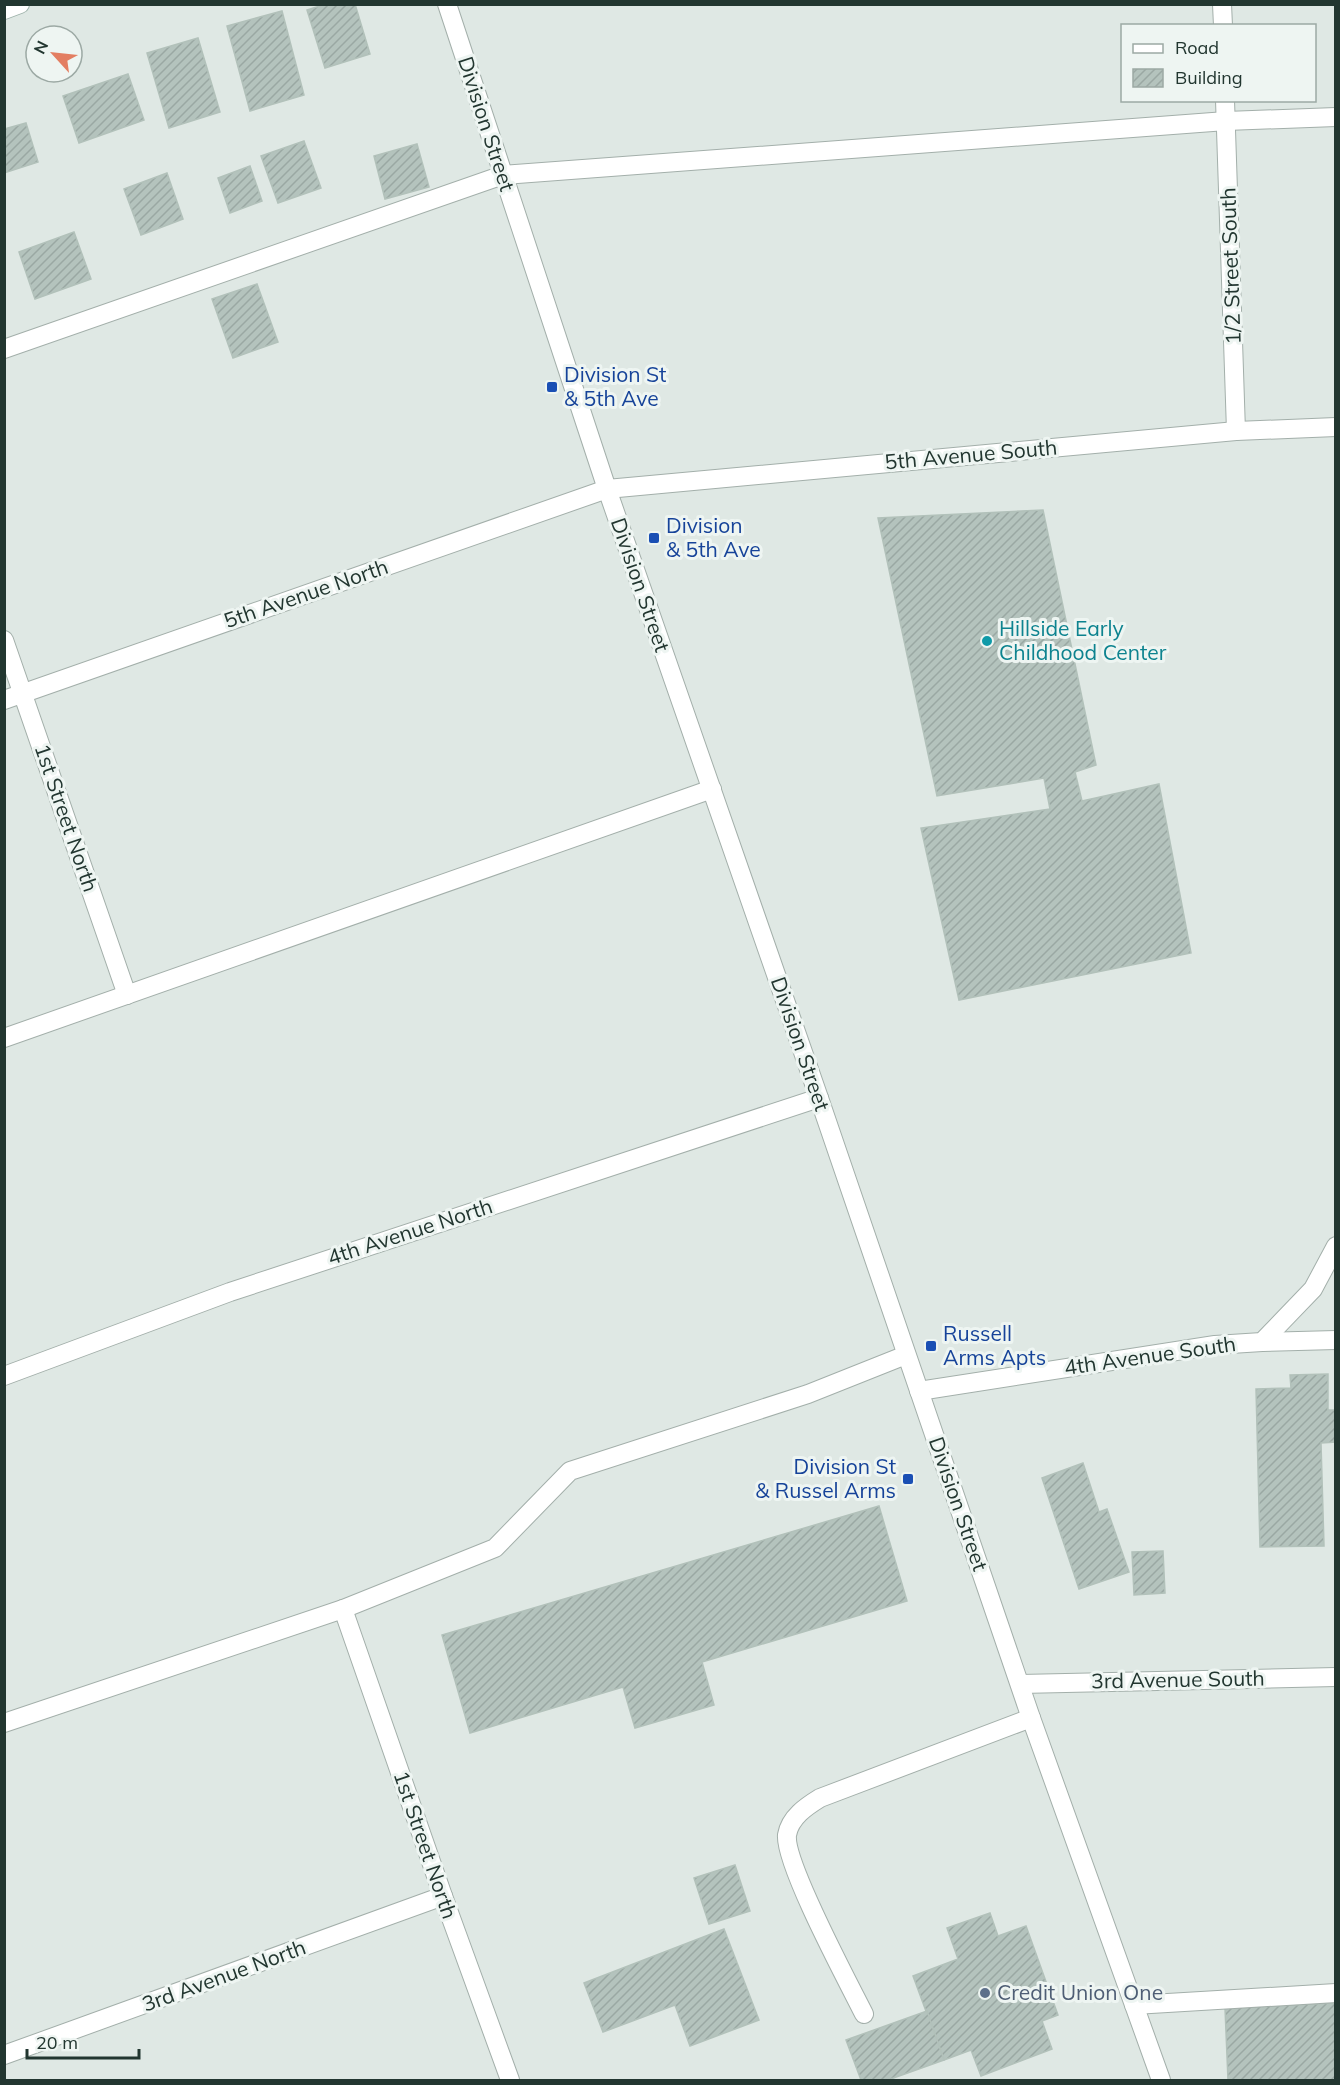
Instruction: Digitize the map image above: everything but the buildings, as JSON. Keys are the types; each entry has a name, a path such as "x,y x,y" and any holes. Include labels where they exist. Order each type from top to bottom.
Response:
{"street":[{"path":"4,10 20,4"},
{"name":"Division Street","path":"447,4 607,489 1031,1718 1161,2080"},
{"path":"1222,4 1223,24"},
{"name":"1/2 Street South","path":"1225,102 1236,431"},
{"path":"4,350 503,175 1226,121 1335,117"},
{"name":"5th Avenue South","path":"607,489 1236,431 1335,428"},
{"name":"5th Avenue North","path":"4,700 607,489"},
{"name":"1st Street North","path":"4,640 127,995"},
{"path":"4,1038 712,789"},
{"name":"4th Avenue North","path":"4,1376 230,1292 819,1098"},
{"name":"4th Avenue South","path":"919,1391 1215,1345 1262,1341 1313,1289 1335,1246"},
{"path":"1262,1341 1335,1340"},
{"path":"4,1723 343,1609 495,1548 570,1471 808,1394 906,1355"},
{"name":"1st Street North","path":"343,1609 442,1896 510,2080"},
{"name":"3rd Avenue South","path":"1020,1683 1335,1677"},
{"path":"864,2014 801,1884 788,1850 787,1834 794,1820 804,1808 820,1798 1031,1718"},
{"name":"3rd Avenue North","path":"4,2055 442,1896"},
{"path":"1134,2006 1335,1993"}],"place":[{"name":"Division St & 5th Ave","path":"552,387"},
{"name":"Division & 5th Ave","path":"654,538"},
{"name":"Hillside Early Childhood Center","path":"987,641"},
{"name":"Russell Arms Apts","path":"931,1346"},
{"name":"Division St & Russel Arms","path":"908,1479"},
{"name":"Credit Union One","path":"985,1993"}]}
